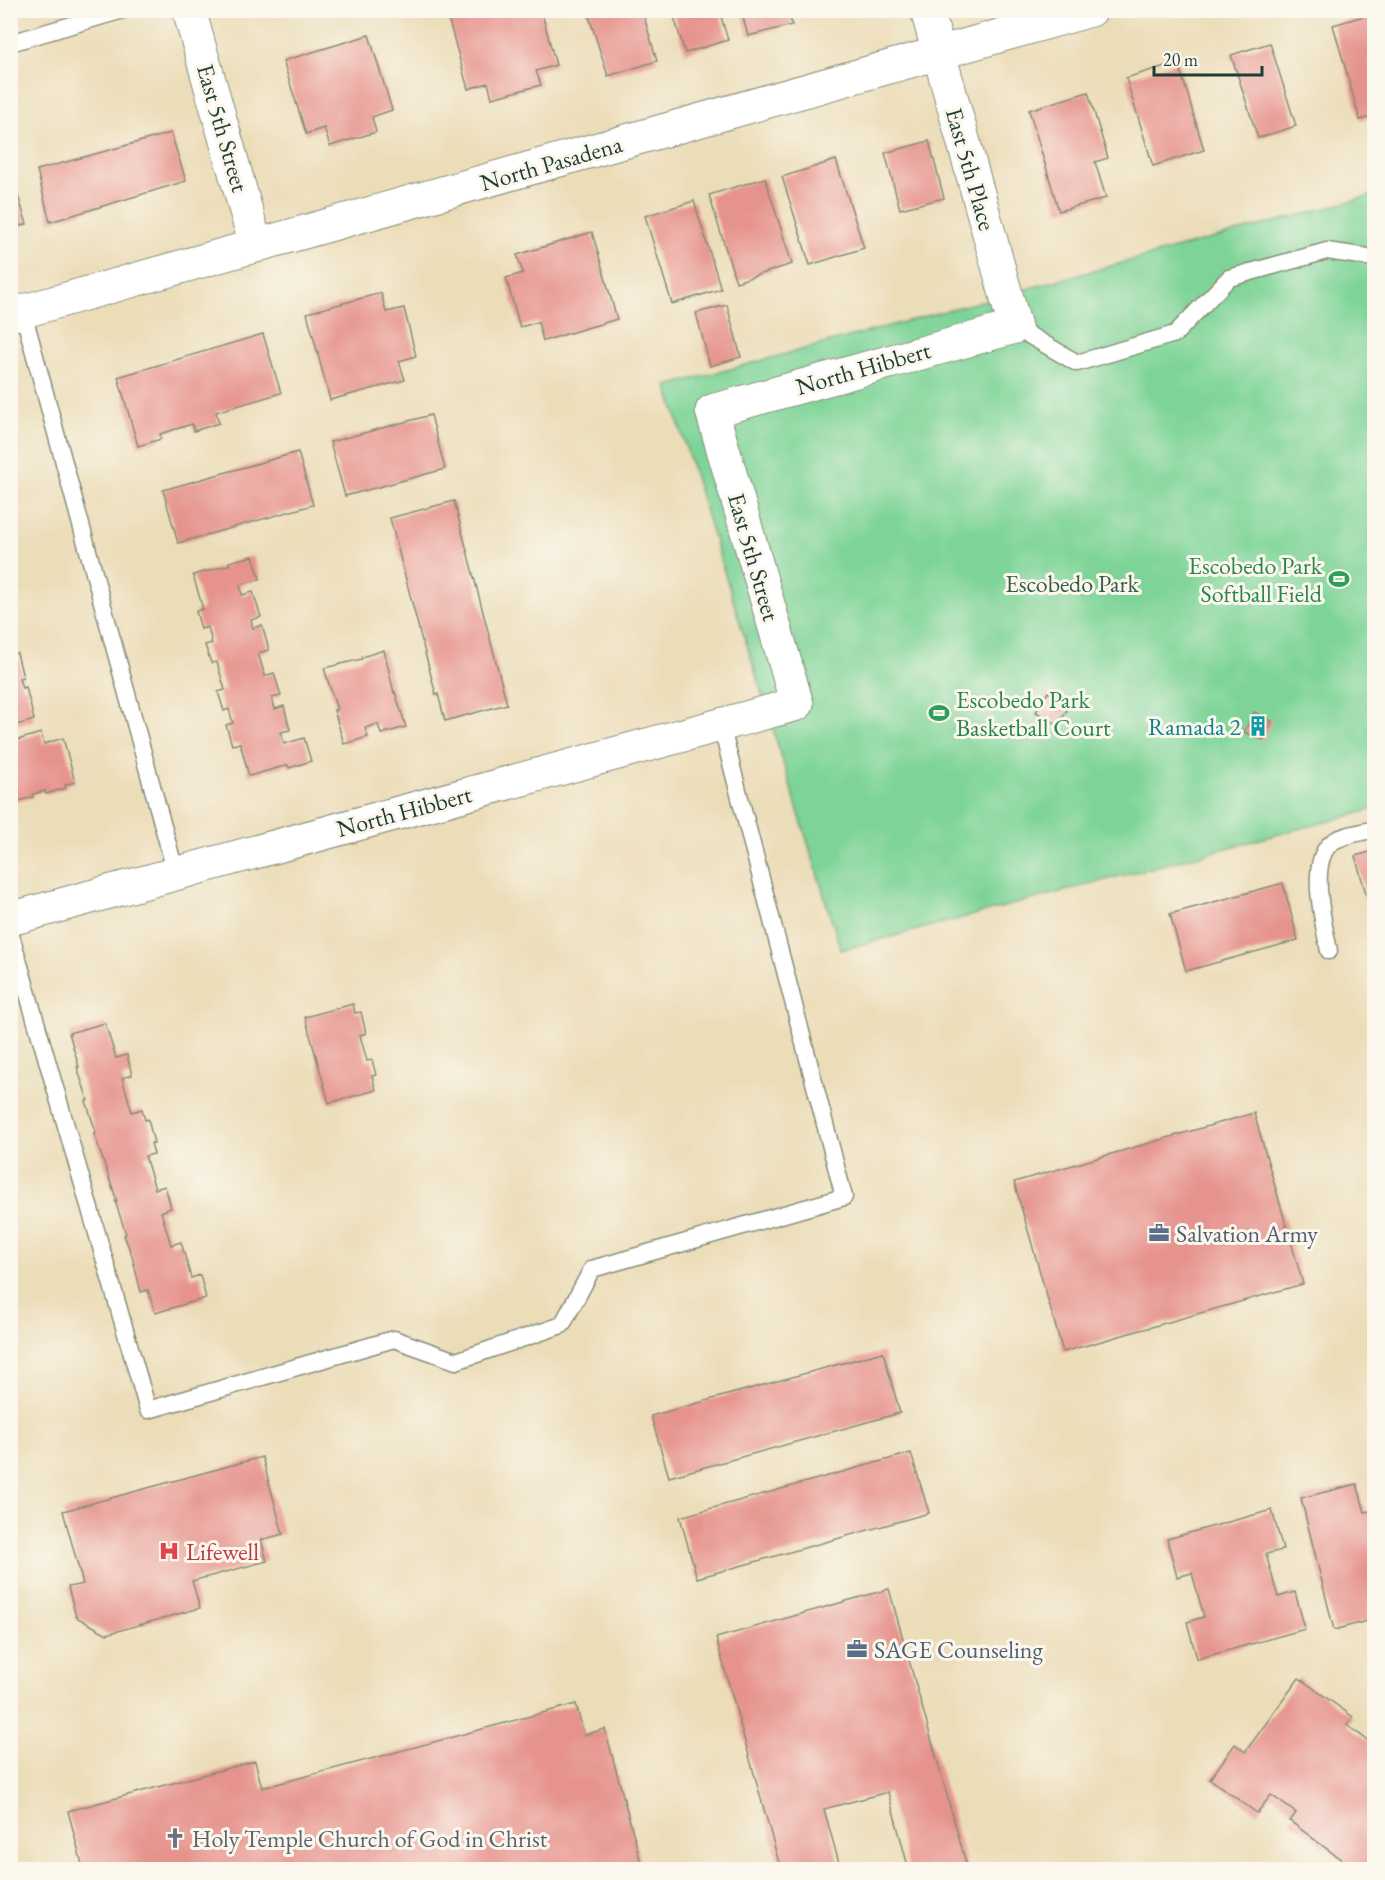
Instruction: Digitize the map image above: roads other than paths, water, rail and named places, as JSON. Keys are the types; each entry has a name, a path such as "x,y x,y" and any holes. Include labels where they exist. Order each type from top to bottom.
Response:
{"street":[{"name":"East 5th Street","path":"189,10 256,246"},
{"name":"East 5th Place","path":"927,10 1015,327"},
{"name":"North Pasadena","path":"16,313 1091,10"},
{"name":"North Hibbert","path":"712,411 1015,327"},
{"name":"East 5th Street","path":"712,411 797,704"},
{"name":"North Hibbert","path":"10,919 797,704"}],"lane":[{"path":"10,43 123,10"},
{"path":"1015,327 1077,363 1175,334 1229,278 1327,251 1374,258"},
{"path":"16,313 176,874"},
{"path":"10,932 148,1410 394,1339 456,1361 562,1325 592,1269 844,1197 721,725"},
{"path":"1329,951 1318,888 1322,853 1336,839 1374,830"}],"place":[{"name":"Escobedo Park Softball Field","path":"1339,579"},
{"name":"Escobedo Park Basketball Court","path":"939,713"},
{"name":"Ramada 2","path":"1258,726"},
{"name":"Salvation Army","path":"1159,1233"},
{"name":"Lifewell","path":"169,1551"},
{"name":"SAGE Counseling","path":"857,1649"},
{"name":"Holy Temple Church of God in Christ","path":"175,1838"}],"park label":[{"name":"Escobedo Park","path":"1072,583"}]}
